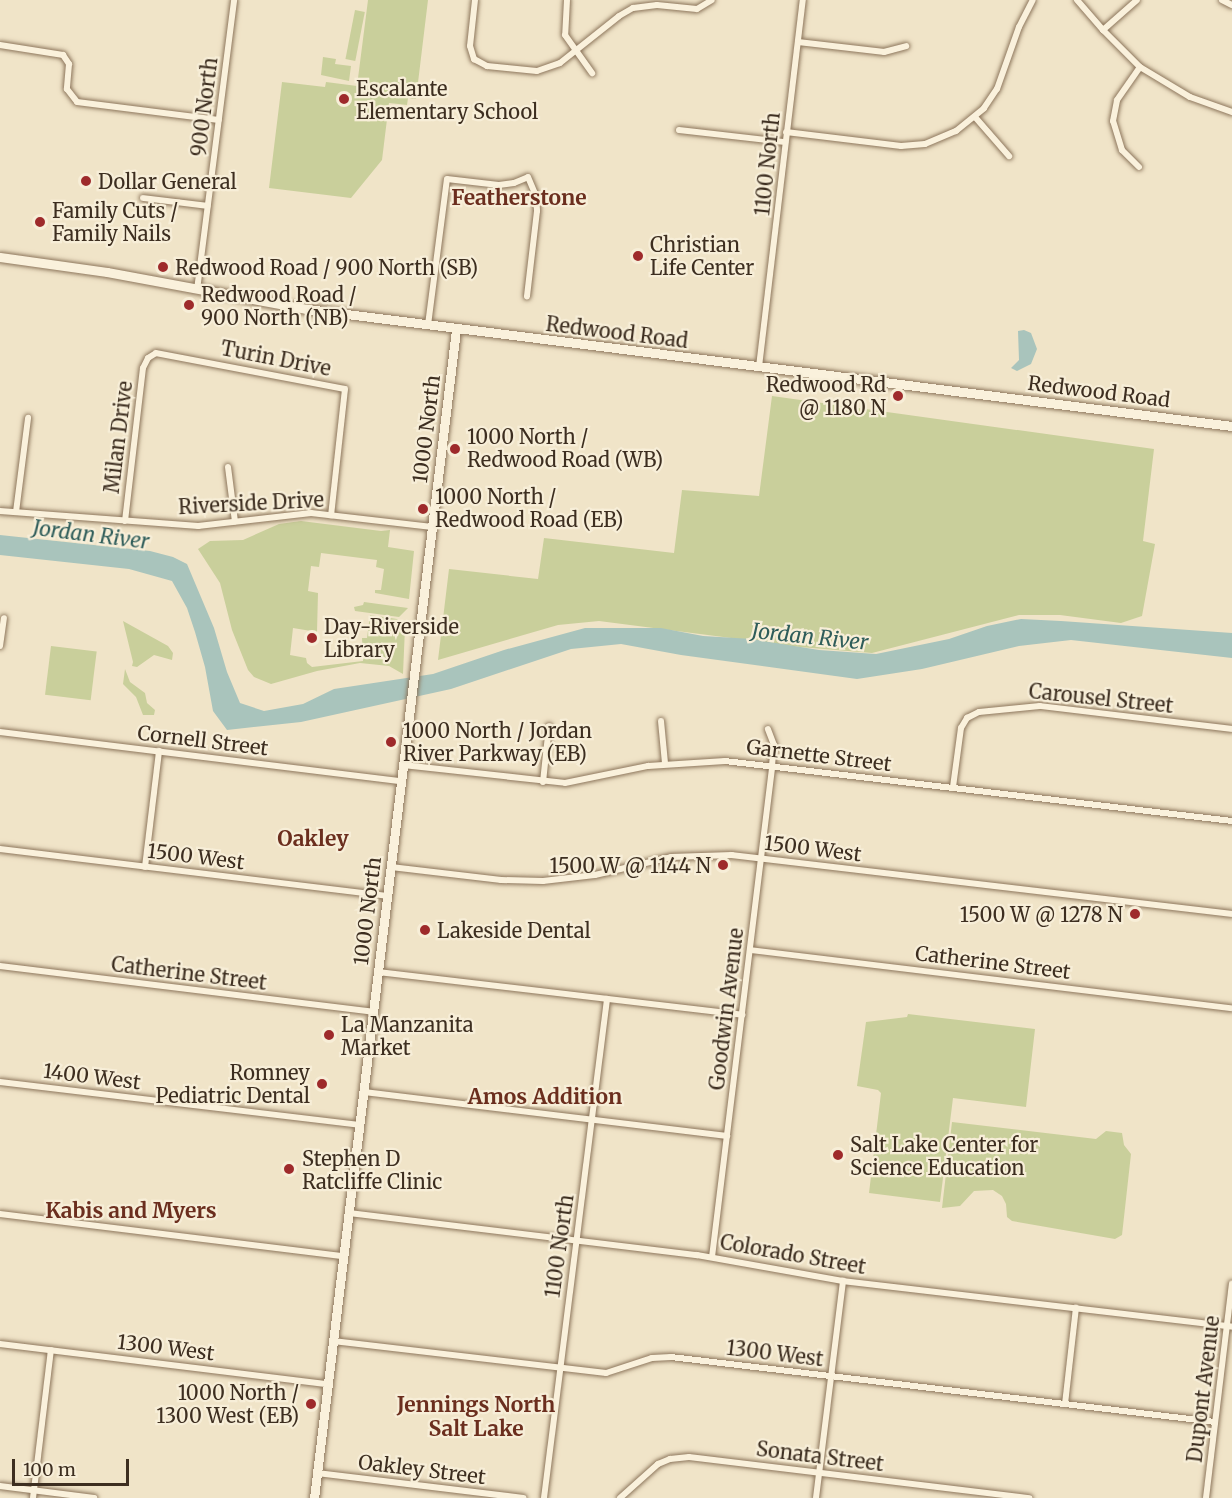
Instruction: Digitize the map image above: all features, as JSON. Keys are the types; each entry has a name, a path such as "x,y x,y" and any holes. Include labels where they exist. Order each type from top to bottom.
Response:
{"main road":[{"name":"Redwood Road","path":"0,257 107,272 307,309 759,368 1232,426"},
{"name":"1000 North","path":"314,1498 456,329"}],"street":[{"name":"900 North","path":"197,290 234,0"},
{"path":"475,0 470,46 474,59 487,66 537,71 553,67 619,16 633,8 657,5 697,9 711,1"},
{"path":"567,0 564,31 592,73"},
{"name":"1100 North","path":"759,368 782,191 786,132 803,0"},
{"path":"786,132 913,145 946,136 975,117 997,89 1019,27 1033,0"},
{"path":"1077,0 1140,67 1190,97 1232,112"},
{"path":"1103,30 1137,0"},
{"path":"1222,0 1232,5"},
{"path":"798,42 884,52 906,46"},
{"path":"0,45 63,55 69,64 67,89 77,102 219,120"},
{"path":"1139,168 1122,150 1113,121 1117,100 1140,67"},
{"path":"975,117 1009,156"},
{"path":"679,130 785,142"},
{"path":"429,325 447,179 499,185 514,183 528,177 536,196 537,211 527,296"},
{"path":"143,198 208,206"},
{"name":"Turin Drive","path":"148,358 153,354 164,353 345,389 331,515"},
{"name":"Milan Drive","path":"125,521 143,368 148,358"},
{"path":"16,513 28,418"},
{"path":"228,467 235,522"},
{"name":"Riverside Drive","path":"0,511 198,526 303,513 432,527"},
{"path":"0,646 4,618"},
{"name":"Carousel Street","path":"953,787 962,728 967,718 979,712 1040,706 1232,729"},
{"path":"661,721 665,763"},
{"path":"543,782 549,726"},
{"name":"Goodwin Avenue","path":"712,1257 772,765 774,745 768,729"},
{"name":"Cornell Street","path":"0,732 401,781"},
{"path":"145,867 159,751"},
{"name":"Garnette Street","path":"403,765 543,782 577,782 665,763 707,760 772,765 1232,821"},
{"name":"1500 West","path":"0,849 387,896"},
{"name":"1500 West","path":"391,867 501,880 543,881 595,875 671,857 711,854 761,858 1232,915"},
{"name":"Catherine Street","path":"750,950 1232,1008"},
{"name":"Catherine Street","path":"0,966 373,1012"},
{"path":"378,972 742,1015"},
{"name":"1100 North","path":"544,1498 607,999"},
{"name":"1400 West","path":"0,1082 359,1125"},
{"path":"364,1092 727,1136"},
{"name":"Colorado Street","path":"349,1213 712,1257 843,1281 1229,1327"},
{"path":"0,1214 344,1256"},
{"path":"816,1498 843,1281"},
{"name":"Dupont Avenue","path":"1206,1498 1229,1327 1232,1284"},
{"path":"1065,1404 1076,1308"},
{"name":"1300 West","path":"333,1341 612,1373 652,1358 671,1357 1215,1422"},
{"name":"1300 West","path":"0,1344 328,1384"},
{"path":"33,1494 51,1350"},
{"name":"Sonata Street","path":"620,1498 653,1467 676,1457 1030,1498"},
{"name":"Oakley Street","path":"317,1473 523,1498"},
{"path":"0,1486 33,1494 94,1498"}],"green space":[{"name":"Escalante Elementary School","path":"368,0 428,0 416,99 408,98 407,105 389,103 382,160 351,198 269,188 282,82 325,87 326,82 357,86"},
{"path":"355,10 365,12 355,61 345,59"},
{"path":"323,57 336,59 335,64 351,66 349,81 321,75"},
{"path":"772,396 1154,449 1143,541 1155,544 1142,616 1121,623 1060,615 1019,615 872,653 800,647 599,621 558,625 438,660 449,569 538,579 544,538 674,553 682,490 759,496"},
{"path":"301,521 381,531 390,530 388,547 414,551 409,599 375,593 375,590 381,590 384,569 376,567 377,560 321,553 319,567 311,566 308,591 318,593 317,632 293,628 290,655 306,658 307,663 312,667 363,661 362,638 367,638 370,615 397,619 405,628 403,674 389,666 360,663 317,671 271,684 254,677 248,670 232,630 220,583 198,549 210,541 243,540 279,524"},
{"path":"364,602 408,608 399,617 355,611 354,607 363,605"},
{"path":"123,621 168,646 173,653 172,660 154,655 137,667 132,666"},
{"path":"51,646 97,652 91,700 45,695"},
{"path":"125,669 130,682 145,693 147,703 155,710 154,715 143,715 136,697 123,684"},
{"path":"908,1014 1035,1029 1026,1107 953,1098 940,1202 869,1193 881,1093 878,1090 857,1086 866,1022 907,1017"},
{"path":"952,1122 1096,1139 1106,1131 1122,1133 1124,1145 1131,1154 1122,1235 1115,1239 1012,1221 1007,1217 1006,1204 1002,1196 993,1190 974,1191 960,1206 942,1208"}],"water":[{"path":"1024,330 1031,333 1037,349 1031,364 1017,371 1011,368 1019,360 1018,331"},
{"path":"0,535 150,551 173,557 187,564 214,628 227,672 240,703 264,711 303,704 334,689 433,674 504,650 585,628 661,628 703,636 752,639 819,650 876,654 949,639 987,626 1021,619 1232,633 1232,658 1071,640 1019,646 922,669 857,679 681,655 621,644 571,649 451,689 301,722 227,730 213,711 205,667 195,632 187,608 172,581 129,569 0,555"}],"place":[{"name":"Escalante Elementary School","path":"344,99"},
{"name":"Dollar General","path":"86,181"},
{"name":"Family Cuts / Family Nails","path":"40,222"},
{"name":"Christian Life Center","path":"638,256"},
{"name":"Redwood Road / 900 North (SB)","path":"163,267"},
{"name":"Redwood Road / 900 North (NB)","path":"189,305"},
{"name":"Redwood Rd @ 1180 N","path":"898,396"},
{"name":"1000 North / Redwood Road (WB)","path":"455,449"},
{"name":"1000 North / Redwood Road (EB)","path":"423,509"},
{"name":"Day-Riverside Library","path":"312,638"},
{"name":"1000 North / Jordan River Parkway (EB)","path":"391,742"},
{"name":"1500 W @ 1144 N","path":"723,865"},
{"name":"1500 W @ 1278 N","path":"1135,914"},
{"name":"Lakeside Dental","path":"425,930"},
{"name":"La Manzanita Market","path":"329,1035"},
{"name":"Romney Pediatric Dental","path":"322,1084"},
{"name":"Salt Lake Center for Science Education","path":"838,1155"},
{"name":"Stephen D Ratcliffe Clinic","path":"289,1169"},
{"name":"1000 North / 1300 West (EB)","path":"311,1404"}],"district":[{"name":"Featherstone","path":"519,198"},
{"name":"Oakley","path":"313,839"},
{"name":"Amos Addition","path":"545,1097"},
{"name":"Kabis and Myers","path":"131,1211"},
{"name":"Jennings North Salt Lake","path":"476,1417"}],"water label":[{"name":"Jordan River","path":"91,535"},
{"name":"Jordan River","path":"810,637"}]}
